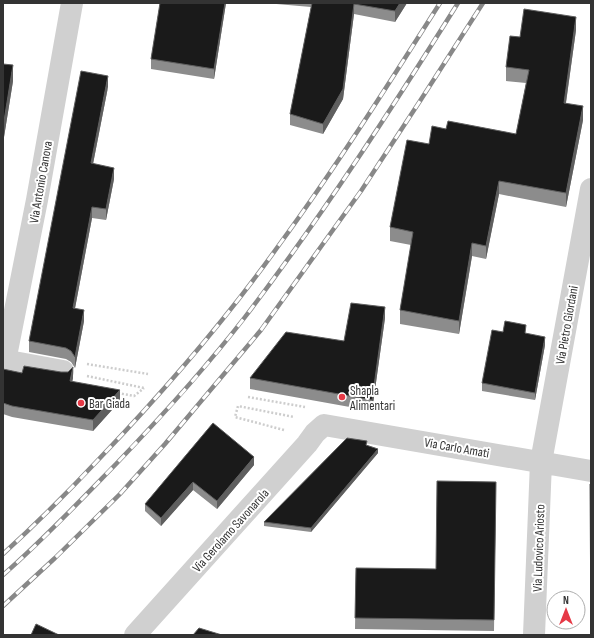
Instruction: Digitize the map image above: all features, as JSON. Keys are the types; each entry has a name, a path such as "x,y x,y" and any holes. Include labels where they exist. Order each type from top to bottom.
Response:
{"street":[{"name":"Via Antonio Canova","path":"4,360 37,200 72,3"},
{"name":"Via Pietro Giordani","path":"541,462 591,189"},
{"path":"4,360 64,371"},
{"name":"Via Carlo Amati","path":"324,425 591,471"},
{"name":"Via Gerolamo Savonarola","path":"135,635 307,444 315,432 324,425"},
{"name":"Via Ludovico Ariosto","path":"534,635 541,462"}],"path":[{"path":"64,371 77,363 148,374"},
{"path":"64,371 144,388 134,396 113,392"},
{"path":"248,397 326,411 324,425"},
{"path":"296,418 238,406 235,416 281,429 307,444"}],"building":[{"path":"160,3 225,3 214,69 151,59"},
{"path":"312,3 400,3 395,11 354,4 343,89 323,124 290,114"},
{"path":"524,9 576,17 564,103 583,106 566,193 499,181 486,246 472,243 459,321 400,310 413,232 390,227 407,140 429,144 432,126 446,129 448,121 516,134 529,70 506,67 510,36 520,37"},
{"path":"3,64 13,65 4,121 3,121"},
{"path":"81,71 108,76 91,163 114,168 106,209 92,207 73,308 84,310 75,357 71,351 66,348 29,341"},
{"path":"351,303 385,307 372,400 250,378 286,332 344,341"},
{"path":"505,321 526,325 525,333 545,337 535,393 482,383 492,330 503,332"},
{"path":"24,366 61,372 68,372 73,367 70,381 120,390 93,420 12,406 3,403 3,369 22,373"},
{"path":"213,423 254,457 217,501 193,482 161,518 145,504"},
{"path":"347,438 367,441 366,445 378,449 311,528 264,522"},
{"path":"437,481 496,482 494,620 355,618 356,568 436,569"},
{"path":"590,484 591,484 591,635"},
{"path":"36,624 59,635 31,635"},
{"path":"199,628 222,635 193,635"}],"railway":[{"path":"3,554 64,496 123,434 170,382 237,301 321,186 440,3"},
{"path":"3,575 61,521 133,446 230,336 274,279 329,201 458,3"},
{"path":"3,606 55,558 120,494 165,444 261,330 361,191 483,3"}],"place":[{"name":"Shapla Alimentari","path":"342,397"},
{"name":"Bar Giada","path":"81,403"}]}
